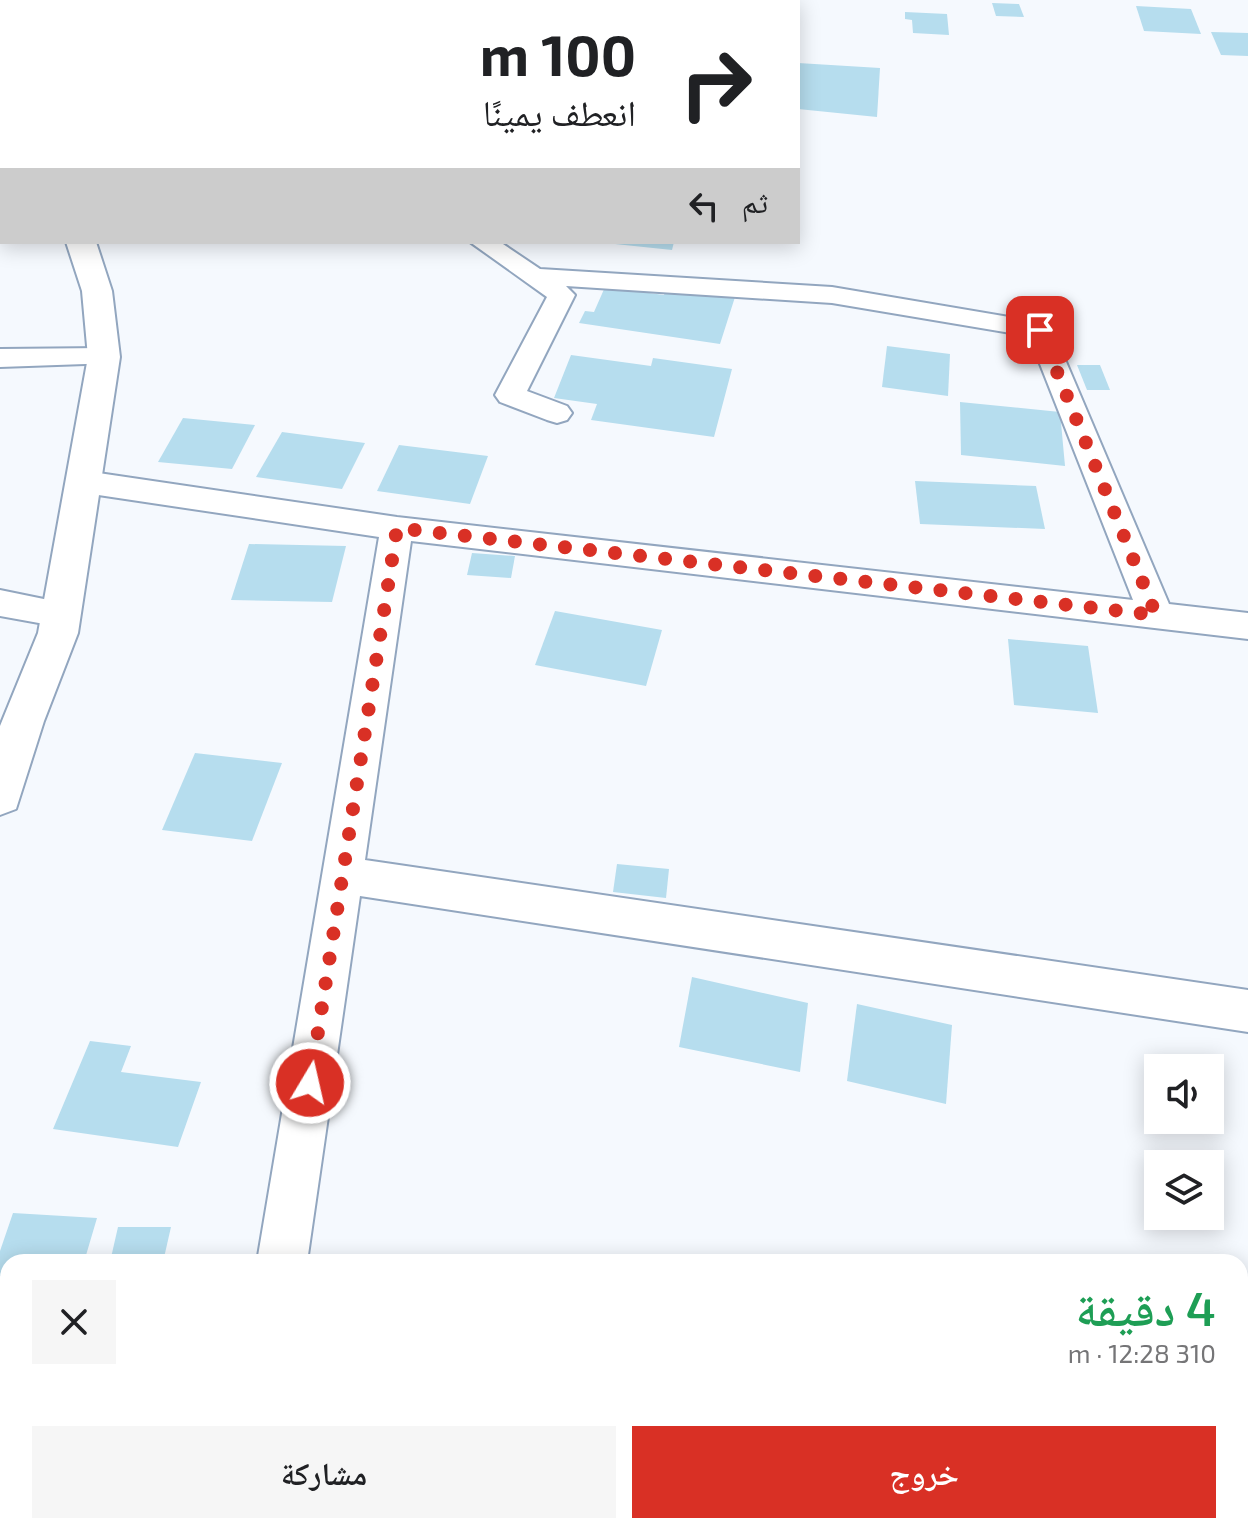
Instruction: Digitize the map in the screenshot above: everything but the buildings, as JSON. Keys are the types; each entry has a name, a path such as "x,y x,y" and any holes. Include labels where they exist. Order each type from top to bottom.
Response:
{"street":[{"path":"0,796 12,719 58,633 85,482 104,357 97,291 87,244"},
{"path":"486,244 562,295 510,395 557,413"},
{"path":"533,276 832,295 1040,330 1156,615"},
{"path":"0,358 104,357"},
{"path":"85,482 397,528 1248,626"},
{"path":"283,1254 397,528"},
{"path":"0,603 61,614"},
{"path":"343,875 1248,1011"}],"route":[{"path":"310,1083 397,528 1156,615 1040,330"}]}
